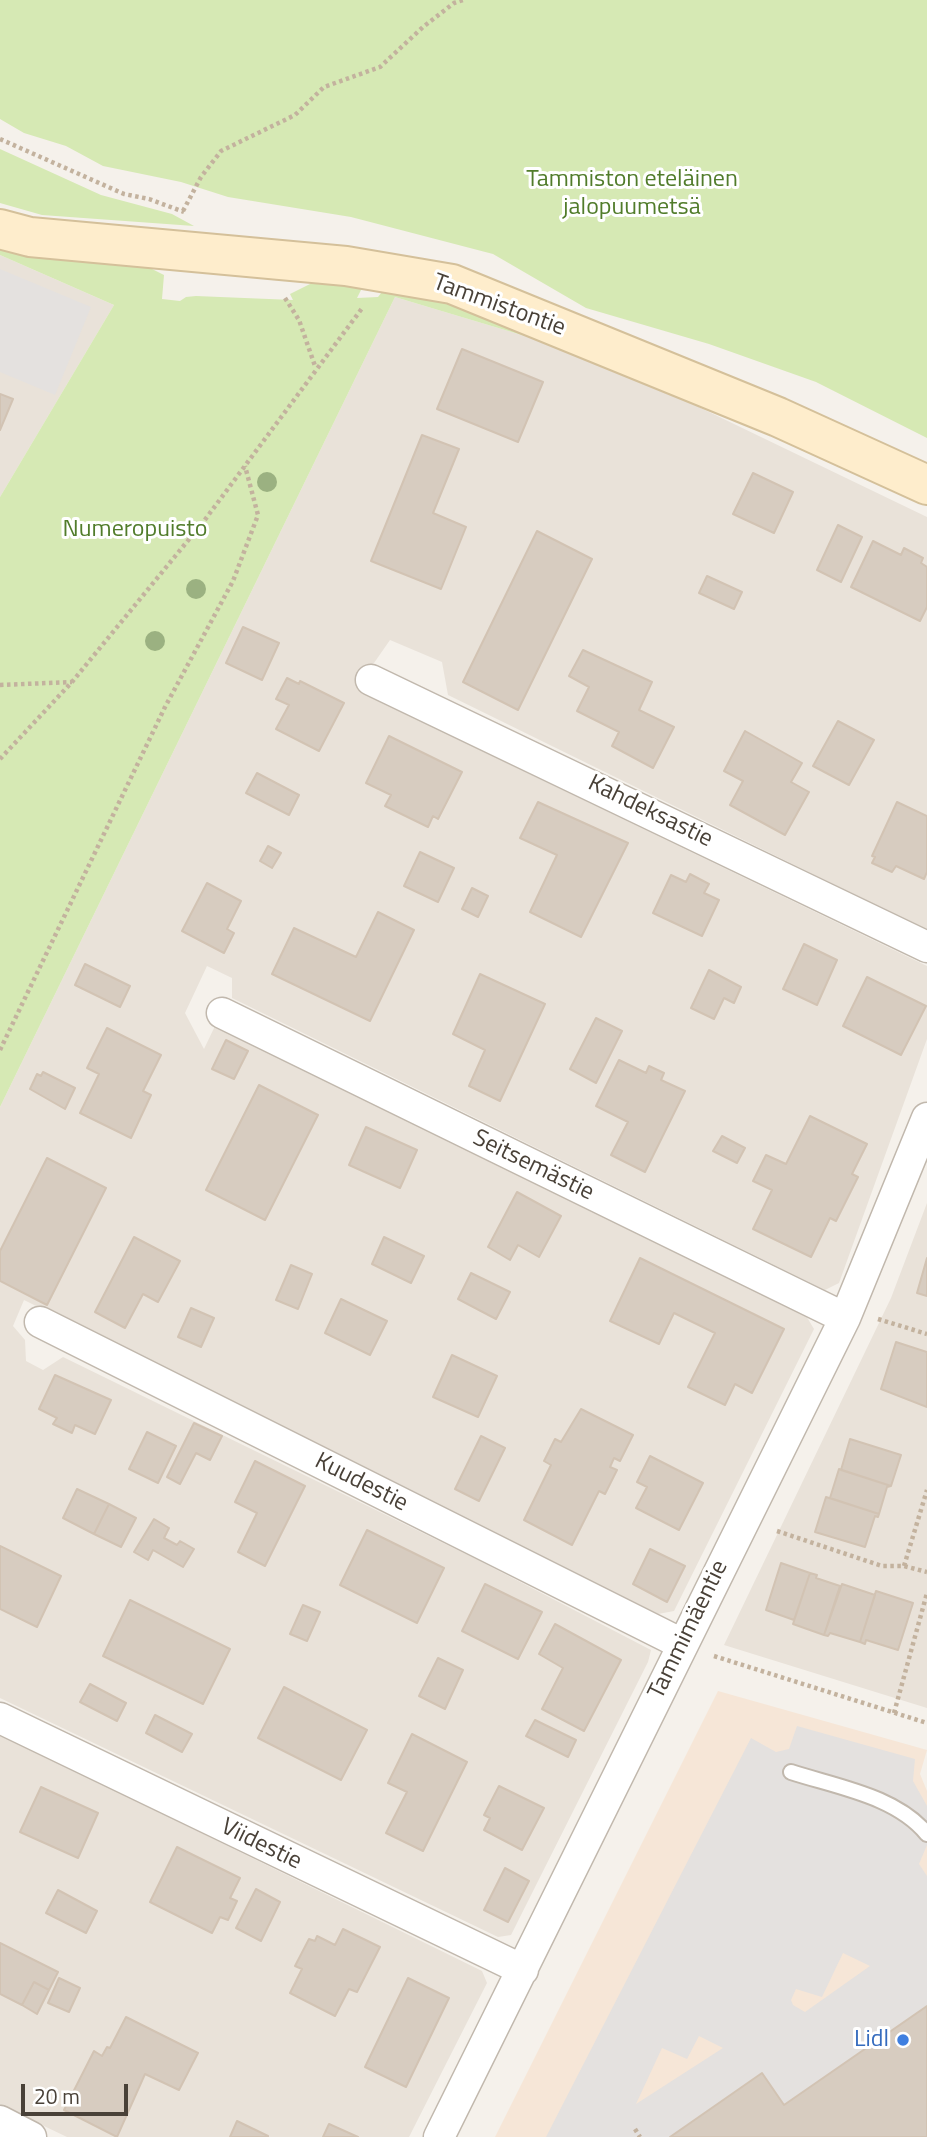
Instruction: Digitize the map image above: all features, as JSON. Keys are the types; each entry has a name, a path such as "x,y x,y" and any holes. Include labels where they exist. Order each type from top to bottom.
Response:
{"street":[{"name":"Tammistontie","path":"0,229 30,237 381,270 452,284 765,412 927,485"},
{"name":"Kahdeksastie","path":"372,680 927,947"},
{"name":"Seitsemästie","path":"222,1013 847,1314"},
{"name":"Tammimäentie","path":"439,2137 847,1314 927,1118"},
{"name":"Kuudestie","path":"40,1322 682,1644"},
{"name":"Viidestie","path":"0,1718 523,1970"},
{"path":"0,2122 32,2137"}],"lane":[{"path":"791,1772 885,1803 915,1819 927,1834"}],"path":[{"path":"183,211 201,177 221,151 295,115 324,87 380,66 423,27 454,3 463,0"},
{"path":"0,759 72,682 196,531 372,295 381,270"},
{"path":"283,294 299,320 316,367"},
{"path":"0,1050 165,707 233,581 258,515 244,466"},
{"path":"0,685 72,682"},
{"path":"847,1314 927,1334"},
{"path":"904,1566 927,1490"},
{"path":"744,1520 882,1566 904,1566 927,1572"},
{"path":"894,1713 927,1593"},
{"path":"682,1644 927,1723"},
{"path":"635,2129 640,2137"}],"shaded area":[{"path":"0,255 114,305 0,497"},
{"path":"0,269 91,307 55,395 0,372"},
{"path":"395,297 545,342 678,397 927,517 927,930 448,695 442,662 390,640 374,663 357,671 361,688 515,767 927,966 927,1039 839,1283 825,1290 232,998 232,978 207,966 185,1013 204,1049 215,1026 240,1035 805,1314 814,1329 674,1611 658,1614 24,1300 13,1326 25,1340 26,1361 43,1370 63,1357 476,1559 651,1650 648,1662 511,1935 498,1937 0,1698 0,1107"},
{"path":"927,1203 927,1708 724,1645 891,1298"},
{"path":"718,1691 927,1750 920,1774 927,1791 927,2137 495,2137"},
{"path":"797,1726 915,1759 913,1781 927,1806 927,1845 919,1864 927,1876 927,2006 784,2105 762,2073 670,2137 546,2137 751,1738 776,1752 789,1749","holes":["843,1953 870,1966 805,2012 793,2005 791,2000 796,1989 822,1997","699,2036 723,2048 636,2104 662,2048 687,2059"]},
{"path":"0,1734 482,1971 487,1983 409,2137 67,2137 0,2105"}],"green space":[{"name":"Tammiston eteläinen jalopuumetsä","path":"0,0 927,0 927,438 816,382 709,344 586,308 493,254 351,217 228,197 181,182 103,166 66,146 24,133 0,119"},
{"path":"0,149 101,195 172,214 194,226 42,215 0,203"},
{"name":"Numeropuisto","path":"0,242 148,267 164,275 162,299 180,301 196,296 293,300 290,294 324,277 366,280 357,298 378,297 385,288 394,285 540,330 545,342 395,297 0,1107 0,497 114,305 0,255"}],"building":[{"path":"462,349 543,382 518,442 437,409"},
{"path":"0,394 13,399 0,430"},
{"path":"422,435 459,449 433,513 466,527 441,589 371,561"},
{"path":"753,473 793,492 774,533 733,514"},
{"path":"838,525 862,537 841,582 817,570"},
{"path":"537,531 592,559 518,710 463,682"},
{"path":"873,541 901,555 904,548 923,558 921,563 927,567 927,607 920,621 851,587"},
{"path":"707,576 742,592 734,609 699,593"},
{"path":"243,627 279,643 262,680 226,663"},
{"path":"583,650 652,682 639,710 674,727 653,768 612,746 619,732 577,711 589,687 569,676"},
{"path":"287,678 299,684 300,681 344,703 319,751 276,729 289,705 276,699"},
{"path":"838,721 874,740 849,785 813,766"},
{"path":"745,731 802,763 791,782 809,792 785,835 730,805 743,781 724,771"},
{"path":"389,736 462,772 438,819 433,816 428,827 385,806 391,795 366,783"},
{"path":"257,773 299,795 289,815 246,793"},
{"path":"538,802 628,843 581,937 530,912 557,855 520,838"},
{"path":"897,802 927,816 927,872 924,879 896,866 892,872 872,863 875,857 872,856"},
{"path":"268,846 281,853 272,868 260,861"},
{"path":"420,852 454,868 438,902 404,886"},
{"path":"690,874 709,884 704,893 719,900 702,936 653,913 671,875 686,882"},
{"path":"207,883 241,901 227,929 234,933 224,953 182,931"},
{"path":"472,888 488,896 478,917 462,909"},
{"path":"378,912 414,930 370,1021 272,974 294,928 356,957"},
{"path":"804,944 837,960 817,1005 783,989"},
{"path":"85,964 130,986 120,1007 75,985"},
{"path":"709,970 741,987 734,1003 724,998 714,1019 691,1008"},
{"path":"480,974 545,1004 500,1101 469,1086 485,1050 453,1034"},
{"path":"867,977 926,1006 901,1055 843,1026"},
{"path":"596,1018 622,1031 596,1083 570,1069"},
{"path":"107,1028 161,1055 143,1091 151,1095 131,1138 80,1113 99,1074 87,1068"},
{"path":"226,1040 248,1051 234,1079 212,1069"},
{"path":"619,1060 646,1073 649,1066 664,1073 661,1080 685,1091 645,1172 611,1155 628,1122 596,1106"},
{"path":"43,1072 75,1088 65,1109 30,1089 37,1074 41,1076"},
{"path":"259,1085 318,1115 265,1220 206,1190"},
{"path":"810,1116 867,1144 852,1174 858,1177 836,1221 830,1218 811,1257 753,1229 772,1190 753,1181 766,1155 786,1164"},
{"path":"366,1127 417,1150 400,1188 349,1165"},
{"path":"722,1136 745,1148 737,1163 713,1151"},
{"path":"47,1158 106,1188 47,1305 0,1281 0,1251"},
{"path":"517,1192 561,1216 539,1257 518,1245 510,1260 488,1247"},
{"path":"134,1237 180,1261 158,1302 143,1294 125,1328 95,1312"},
{"path":"384,1237 424,1256 411,1283 372,1264"},
{"path":"640,1258 784,1329 752,1393 735,1384 725,1405 688,1387 715,1333 674,1313 659,1344 610,1321"},
{"path":"927,1258 927,1296 917,1293"},
{"path":"291,1265 312,1274 298,1309 276,1300"},
{"path":"471,1273 510,1292 496,1319 458,1299"},
{"path":"341,1299 387,1321 370,1355 325,1333"},
{"path":"191,1308 214,1318 201,1347 178,1337"},
{"path":"896,1342 927,1352 927,1407 881,1389"},
{"path":"452,1355 497,1376 478,1417 433,1397"},
{"path":"55,1375 111,1400 95,1434 75,1425 72,1433 53,1424 57,1418 39,1409"},
{"path":"581,1409 633,1435 620,1461 614,1458 610,1467 617,1470 605,1494 599,1491 572,1545 524,1520 551,1465 544,1461 555,1439 561,1442"},
{"path":"194,1423 222,1436 210,1460 196,1453 180,1484 167,1477"},
{"path":"147,1432 176,1446 158,1483 129,1469"},
{"path":"481,1436 505,1448 479,1501 455,1489"},
{"path":"850,1439 901,1455 891,1486 841,1470"},
{"path":"650,1456 703,1483 679,1530 636,1508 647,1487 637,1482"},
{"path":"255,1461 305,1486 265,1566 238,1552 257,1513 235,1502"},
{"path":"839,1469 891,1486 887,1487 879,1514 830,1498"},
{"path":"77,1489 109,1504 94,1534 63,1518"},
{"path":"826,1497 879,1514 878,1517 875,1516 865,1547 815,1532"},
{"path":"109,1504 136,1518 121,1547 94,1534"},
{"path":"154,1519 169,1528 164,1538 177,1545 180,1541 194,1549 183,1567 153,1550 148,1560 134,1552"},
{"path":"367,1530 444,1568 417,1623 340,1585"},
{"path":"0,1546 61,1576 37,1627 0,1609"},
{"path":"650,1549 685,1566 667,1602 633,1584"},
{"path":"781,1563 810,1573 794,1620 766,1610"},
{"path":"810,1573 817,1575 816,1578 840,1586 824,1635 793,1624"},
{"path":"485,1584 542,1612 518,1659 462,1631"},
{"path":"842,1584 875,1595 860,1642 830,1633 828,1636 824,1635"},
{"path":"876,1591 913,1603 898,1650 866,1640 865,1644 860,1642"},
{"path":"130,1600 230,1649 203,1704 103,1656"},
{"path":"303,1605 320,1612 307,1641 290,1634"},
{"path":"555,1624 621,1660 584,1731 542,1709 563,1668 539,1654"},
{"path":"438,1658 463,1670 445,1709 419,1696"},
{"path":"90,1684 126,1703 117,1721 80,1702"},
{"path":"284,1687 367,1730 341,1780 258,1738"},
{"path":"155,1715 192,1734 182,1752 146,1733"},
{"path":"535,1720 576,1740 568,1757 526,1736"},
{"path":"412,1734 467,1762 423,1851 386,1833 407,1792 388,1783"},
{"path":"499,1786 544,1808 522,1850 484,1830 490,1818 484,1815"},
{"path":"41,1787 98,1813 78,1858 20,1832"},
{"path":"177,1847 240,1878 230,1898 237,1901 228,1920 220,1917 212,1933 150,1902"},
{"path":"505,1868 529,1881 508,1922 484,1910"},
{"path":"256,1889 280,1902 261,1941 236,1928"},
{"path":"58,1890 97,1911 86,1933 46,1913"},
{"path":"343,1929 380,1947 357,1992 349,1989 335,2016 290,1993 302,1969 295,1966 309,1939 315,1941 317,1936 335,1945"},
{"path":"0,1943 58,1972 49,1990 34,1982 22,2005 0,1994"},
{"path":"59,1978 80,1988 69,2012 48,2003"},
{"path":"408,1978 449,1998 406,2087 365,2067"},
{"path":"34,1982 49,1990 37,2014 22,2005"},
{"name":"Lidl","path":"927,2006 927,2137 670,2137 762,2073 784,2105"},
{"path":"126,2017 198,2053 179,2090 145,2074 117,2137 64,2110 94,2051 102,2056 107,2047 110,2048"},
{"path":"237,2121 268,2136 268,2137 230,2137"},
{"path":"329,2124 358,2137 323,2137"}],"place":[{"name":"Lidl","path":"903,2040"}]}
